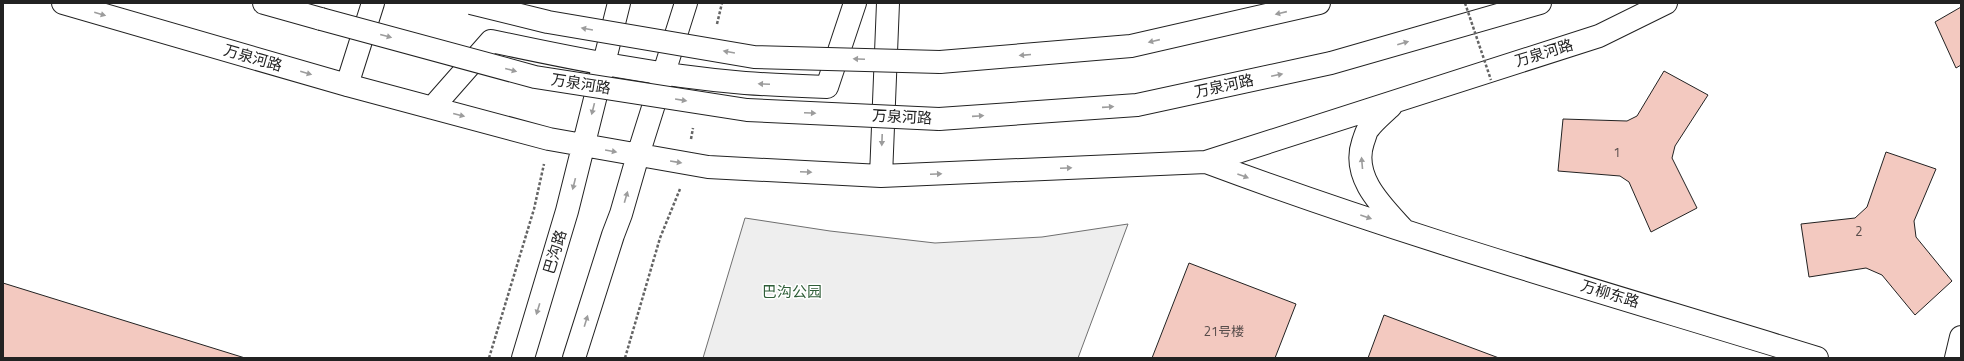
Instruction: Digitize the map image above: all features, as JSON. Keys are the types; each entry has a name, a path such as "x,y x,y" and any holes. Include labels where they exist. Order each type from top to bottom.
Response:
{"main road":[{"name":"万泉河路","path":"63,3 347,85 549,139 708,167 881,176 1206,162 1395,103 1508,64 1598,36 1666,3"},
{"name":"万泉河路","path":"264,3 543,78 747,110 939,119 1137,105 1331,63 1540,3"},
{"path":"347,85 373,3"},
{"path":"471,3 548,22 754,56 940,62 1131,46 1319,3"},
{"name":"巴沟路","path":"523,358 562,231 619,3"},
{"path":"574,358 621,214 686,3"},
{"path":"432,108 492,41 564,58 664,74 746,83 827,87 855,3"},
{"path":"881,176 888,3"},
{"path":"1395,103 1368,128 1361,148 1362,167 1367,186 1404,230"},
{"name":"万柳东路","path":"1206,162 1270,186 1404,230 1818,358"},
{"path":"1956,358 1961,337"}],"path":[{"path":"1465,3 1491,80"},
{"path":"625,358 660,238"},
{"path":"489,358 523,246"}],"green space":[{"name":"巴沟公园","path":"745,218 830,231 935,243 1042,237 1128,224 1078,358 703,358"}],"building":[{"path":"1961,7 1961,65 1956,68 1935,22"},
{"path":"1664,71 1708,95 1675,146 1672,158 1697,208 1651,232 1629,182 1620,176 1558,171 1563,119 1627,121 1637,116"},
{"path":"1886,152 1936,169 1914,221 1916,237 1952,281 1915,315 1882,275 1866,268 1809,277 1801,224 1855,218 1867,207"},
{"path":"1189,263 1296,304 1275,358 1152,358"},
{"path":"3,283 245,358 3,358"},
{"path":"1384,315 1499,358 1368,358"}]}
